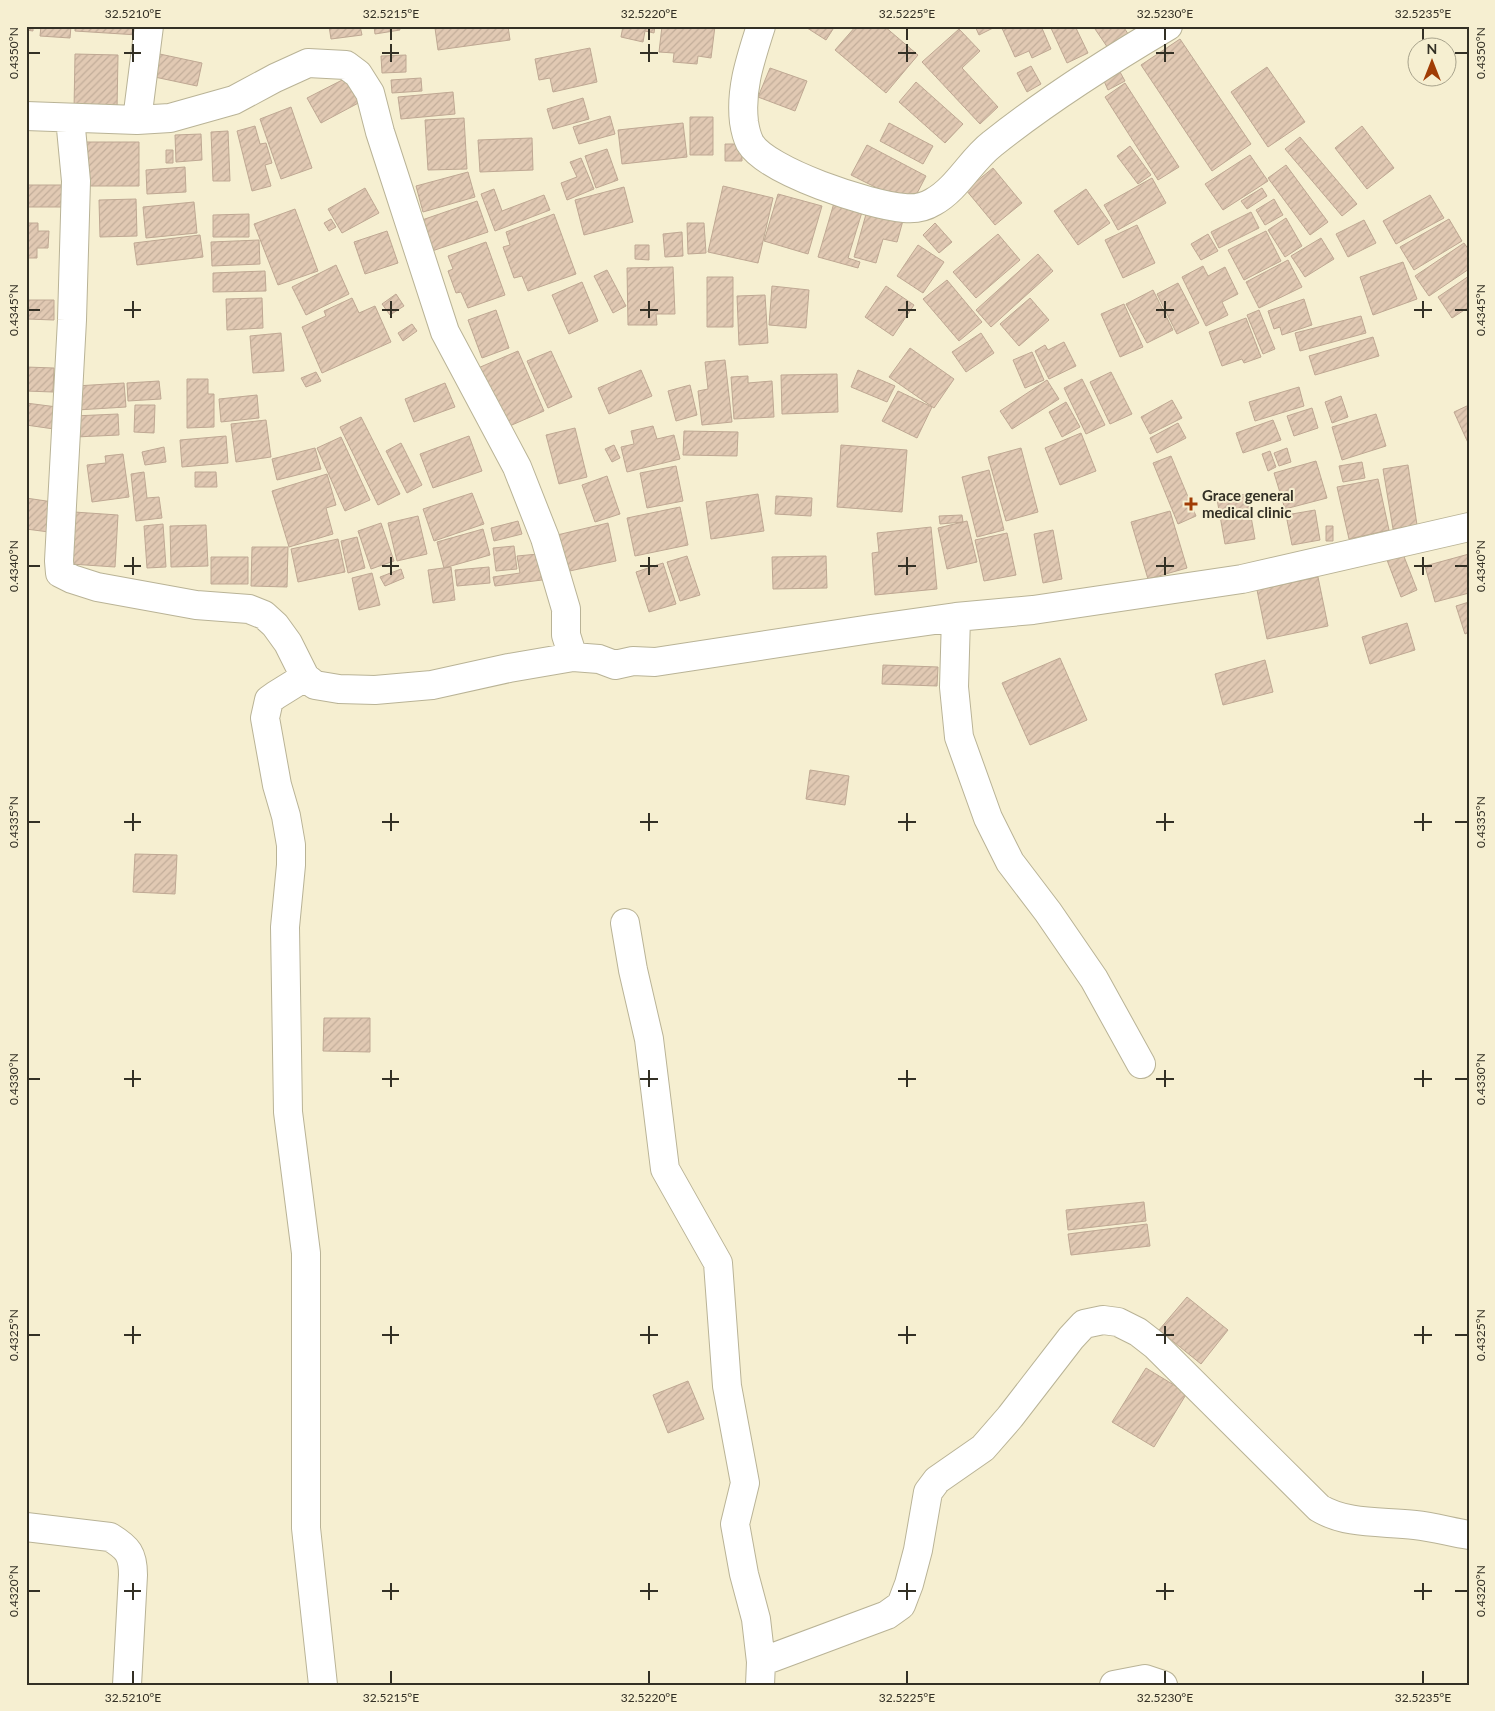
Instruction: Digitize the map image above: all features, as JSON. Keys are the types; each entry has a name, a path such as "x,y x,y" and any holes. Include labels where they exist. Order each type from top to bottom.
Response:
{"street":[{"path":"137,120 149,26"},
{"path":"761,26 746,71 742,104 747,136 758,154 791,173 863,199 905,208 919,208 934,202 950,188 990,145 1073,85 1168,26"},
{"path":"26,116 137,120 170,118 234,100 308,63 346,66 358,74 370,93 380,132 445,332 517,467 545,538 566,609 566,635 574,657"},
{"path":"70,118 76,181 72,320 59,561 60,573 97,587 196,605 249,609 264,615 275,625 288,643 305,677 315,685 339,690 375,690 432,685 509,668 574,657 599,659 615,665 633,661 654,662 956,617 1033,610 1242,579 1469,527"},
{"path":"956,617 954,687 958,737 988,818 1010,862 1048,912 1094,979 1141,1064"},
{"path":"305,677 270,700 265,718 277,785 286,816 291,845 286,927 288,1112 306,1254 306,1528 323,1685"},
{"path":"625,923 633,970 649,1039 665,1169 718,1263 727,1386 745,1483 734,1524 744,1574 756,1618 761,1673 887,1615 901,1605 918,1550 928,1492 937,1480 983,1448 1070,1338 1084,1324 1102,1320 1118,1322 1138,1332 1156,1346 1308,1498 1330,1515 1345,1519 1416,1525 1469,1535"},
{"path":"26,1527 110,1537 128,1550 133,1561 133,1576 127,1685"},
{"path":"1114,1685 1145,1679 1163,1685"}],"building":[{"path":"26,26 33,26 33,31 26,30"},
{"path":"41,26 71,26 70,38 40,36"},
{"path":"75,26 139,26 138,35 75,31"},
{"path":"329,26 360,26 362,35 331,39"},
{"path":"374,26 399,26 400,30 375,34"},
{"path":"445,26 508,26 510,40 438,50 435,28"},
{"path":"623,26 655,26 654,33 645,31 643,42 621,37"},
{"path":"662,26 715,26 711,58 698,56 697,64 673,62 674,53 659,52"},
{"path":"804,26 835,26 826,40"},
{"path":"856,26 884,26 918,55 886,93 835,50"},
{"path":"975,26 997,26 979,35"},
{"path":"1001,26 1041,26 1051,49 1032,58 1029,51 1015,57"},
{"path":"1050,26 1075,26 1088,53 1067,63"},
{"path":"1093,26 1123,26 1130,37 1110,51"},
{"path":"959,29 980,51 962,68 998,107 980,124 922,62"},
{"path":"1180,39 1251,144 1212,171 1141,65"},
{"path":"590,48 597,82 553,92 550,78 539,80 535,59"},
{"path":"155,53 202,63 197,86 150,76"},
{"path":"75,54 118,55 117,110 74,110"},
{"path":"406,55 406,72 382,73 381,56"},
{"path":"1031,66 1041,84 1027,92 1017,73"},
{"path":"1267,67 1305,122 1268,147 1231,92"},
{"path":"770,68 807,81 795,111 758,97"},
{"path":"1120,72 1125,81 1108,90 1104,81"},
{"path":"352,75 364,100 321,123 307,98"},
{"path":"421,78 422,91 392,93 391,80"},
{"path":"916,82 963,124 945,143 899,102"},
{"path":"1125,83 1179,167 1158,180 1105,97"},
{"path":"453,92 455,114 401,119 398,97"},
{"path":"583,98 589,119 553,129 547,109"},
{"path":"291,107 312,168 281,179 260,119"},
{"path":"610,116 615,134 579,144 573,127"},
{"path":"690,117 713,117 713,155 690,155"},
{"path":"464,118 467,169 428,170 425,120"},
{"path":"683,123 687,157 622,164 618,130"},
{"path":"889,123 933,146 923,164 880,141"},
{"path":"255,126 260,144 266,143 272,163 265,165 271,186 252,191 237,131"},
{"path":"1362,126 1394,168 1367,189 1335,148"},
{"path":"228,131 230,181 213,181 211,132"},
{"path":"201,134 202,160 176,162 175,135"},
{"path":"1300,137 1357,204 1342,216 1285,149"},
{"path":"532,138 533,170 480,172 478,140"},
{"path":"84,142 139,142 139,186 84,186"},
{"path":"725,144 742,144 742,161 725,161"},
{"path":"867,145 926,176 911,205 851,175"},
{"path":"1130,146 1151,175 1138,184 1117,156"},
{"path":"607,149 618,180 596,188 585,156"},
{"path":"166,150 173,150 173,163 166,163"},
{"path":"1250,155 1268,181 1223,210 1205,184"},
{"path":"581,158 594,189 567,200 561,183 577,177 570,162"},
{"path":"1286,165 1328,222 1310,235 1268,178"},
{"path":"185,167 186,192 147,194 146,170"},
{"path":"993,168 1022,203 995,225 966,190"},
{"path":"468,172 475,197 423,212 416,186"},
{"path":"1152,178 1166,203 1118,230 1104,205"},
{"path":"26,185 67,185 67,207 26,207"},
{"path":"723,186 773,198 758,263 708,252"},
{"path":"624,187 633,222 584,235 575,200"},
{"path":"365,188 379,213 342,233 328,209"},
{"path":"1262,188 1267,196 1247,209 1241,201"},
{"path":"494,189 502,211 544,195 550,210 495,231 481,194"},
{"path":"1086,189 1110,223 1078,245 1054,211"},
{"path":"778,194 822,206 808,254 764,241"},
{"path":"1430,195 1444,218 1396,244 1383,221"},
{"path":"136,199 137,236 100,237 99,200"},
{"path":"1274,199 1283,215 1265,225 1256,210"},
{"path":"477,201 488,232 432,251 422,220"},
{"path":"194,202 197,233 146,238 143,207"},
{"path":"834,203 862,212 848,258 860,262 858,268 818,257"},
{"path":"868,207 904,217 897,242 883,239 876,263 854,257"},
{"path":"295,209 318,271 278,285 254,224"},
{"path":"1251,212 1259,228 1219,248 1211,232"},
{"path":"249,214 249,237 213,237 213,215"},
{"path":"554,214 576,274 528,291 522,276 514,278 503,247 510,245 506,232"},
{"path":"1286,218 1302,246 1285,257 1268,230"},
{"path":"331,219 336,227 329,231 324,223"},
{"path":"1449,219 1462,241 1414,270 1400,247"},
{"path":"1364,220 1376,243 1348,257 1336,234"},
{"path":"26,223 38,223 38,231 49,231 48,248 37,248 37,258 26,258"},
{"path":"687,223 704,223 706,253 688,254"},
{"path":"935,223 952,242 939,253 923,235"},
{"path":"1137,225 1155,263 1123,278 1105,240"},
{"path":"387,231 398,263 365,274 354,242"},
{"path":"1266,231 1281,261 1244,280 1228,250"},
{"path":"682,232 683,256 665,257 663,234"},
{"path":"998,234 1020,260 976,298 953,272"},
{"path":"1208,234 1218,251 1201,260 1191,244"},
{"path":"200,235 203,257 137,265 134,243"},
{"path":"1321,238 1334,259 1305,277 1291,256"},
{"path":"259,240 260,264 212,266 211,242"},
{"path":"486,242 505,295 468,308 461,292 456,293 448,271 453,269 448,256"},
{"path":"1464,243 1469,250 1469,269 1429,296 1415,276"},
{"path":"635,245 649,245 649,260 635,259"},
{"path":"918,245 944,262 923,293 897,276"},
{"path":"1038,254 1053,271 991,327 976,310"},
{"path":"1288,260 1302,287 1259,308 1246,282"},
{"path":"1403,262 1417,299 1373,315 1360,277"},
{"path":"336,265 349,294 306,315 292,287"},
{"path":"1203,266 1208,276 1225,267 1238,294 1222,302 1228,315 1206,326 1182,277"},
{"path":"673,267 675,314 656,314 657,325 628,325 627,268"},
{"path":"607,270 626,306 613,313 594,276"},
{"path":"265,271 266,291 213,292 213,273"},
{"path":"1469,276 1469,307 1452,318 1438,297"},
{"path":"707,277 733,277 733,327 707,327"},
{"path":"947,280 982,322 959,341 923,299"},
{"path":"582,282 598,321 569,334 552,295"},
{"path":"1178,283 1199,323 1177,334 1157,294"},
{"path":"772,286 809,290 806,328 769,325"},
{"path":"886,286 914,305 893,336 865,317"},
{"path":"1153,290 1173,330 1147,343 1126,304"},
{"path":"396,294 404,306 390,315 382,304"},
{"path":"765,295 768,343 739,345 737,296"},
{"path":"262,298 263,328 227,330 226,299"},
{"path":"352,298 359,313 375,306 391,342 322,373 302,327 326,316 324,311"},
{"path":"1030,298 1049,320 1019,346 1000,324"},
{"path":"1304,299 1312,325 1282,335 1280,327 1274,329 1268,311"},
{"path":"27,300 54,300 54,320 27,319"},
{"path":"1124,304 1143,347 1120,357 1101,314"},
{"path":"496,310 509,348 482,358 468,320"},
{"path":"1259,310 1275,349 1263,354 1247,315"},
{"path":"1361,316 1366,333 1300,351 1295,333"},
{"path":"1246,318 1261,357 1244,363 1242,359 1222,366 1209,332"},
{"path":"412,324 417,331 403,341 398,333"},
{"path":"281,333 284,371 253,373 250,336"},
{"path":"981,333 994,353 966,372 952,352"},
{"path":"1373,337 1379,356 1315,375 1309,356"},
{"path":"1064,342 1076,366 1049,379 1035,351 1045,345 1048,350"},
{"path":"910,348 954,379 934,408 889,377"},
{"path":"518,351 544,411 505,428 478,368"},
{"path":"551,351 572,397 548,408 527,361"},
{"path":"1032,352 1044,380 1025,388 1013,360"},
{"path":"725,360 732,422 702,425 698,391 708,389 705,362"},
{"path":"26,367 54,368 53,392 26,391"},
{"path":"641,370 652,396 609,414 598,388"},
{"path":"858,370 895,386 887,402 851,387"},
{"path":"316,372 321,381 306,387 301,378"},
{"path":"1111,372 1132,414 1110,424 1090,382"},
{"path":"837,374 838,412 782,414 781,375"},
{"path":"748,376 748,383 772,381 774,417 734,419 731,377"},
{"path":"187,379 208,379 208,394 214,394 214,427 187,428"},
{"path":"1082,379 1105,425 1086,434 1064,388"},
{"path":"1047,380 1059,399 1012,429 1000,411"},
{"path":"159,381 161,399 128,401 127,383"},
{"path":"124,383 126,407 77,410 76,386"},
{"path":"445,383 455,407 414,422 405,399"},
{"path":"690,385 697,415 676,421 668,391"},
{"path":"1299,387 1304,406 1255,421 1249,402"},
{"path":"898,391 932,407 917,438 882,421"},
{"path":"257,395 259,418 221,422 219,399"},
{"path":"1341,396 1348,417 1332,423 1325,402"},
{"path":"1172,400 1182,418 1150,434 1141,417"},
{"path":"1066,402 1080,427 1062,437 1049,412"},
{"path":"26,403 57,407 54,429 26,425"},
{"path":"135,405 155,405 154,433 134,432"},
{"path":"1469,405 1469,445 1454,412"},
{"path":"1312,408 1318,428 1294,436 1287,416"},
{"path":"118,414 119,435 75,437 74,416"},
{"path":"1376,414 1386,446 1342,460 1332,427"},
{"path":"361,417 400,494 378,505 340,427"},
{"path":"266,420 271,457 236,462 231,424"},
{"path":"1273,420 1281,440 1243,453 1236,433"},
{"path":"1178,423 1186,438 1157,453 1150,438"},
{"path":"653,426 657,439 674,435 680,459 627,472 621,447 634,444 631,431"},
{"path":"575,428 587,477 559,484 546,435"},
{"path":"684,431 738,432 737,456 683,455"},
{"path":"1081,433 1096,471 1060,485 1045,448"},
{"path":"226,436 228,463 182,467 180,440"},
{"path":"469,436 482,471 433,488 420,454"},
{"path":"341,437 370,500 345,511 317,448"},
{"path":"401,443 422,485 407,493 386,451"},
{"path":"614,445 620,458 612,462 605,449"},
{"path":"841,445 907,450 902,512 837,507"},
{"path":"164,447 166,462 145,465 142,452"},
{"path":"315,448 321,469 277,480 272,459"},
{"path":"1021,448 1038,512 1006,521 988,457"},
{"path":"1287,448 1291,462 1279,466 1274,453"},
{"path":"1270,451 1276,467 1268,471 1262,454"},
{"path":"123,454 129,497 92,502 87,465 106,463 105,456"},
{"path":"1171,456 1196,516 1178,524 1153,463"},
{"path":"1316,461 1327,498 1285,509 1274,473"},
{"path":"1362,462 1365,478 1343,482 1339,466"},
{"path":"1408,465 1417,525 1393,529 1383,469"},
{"path":"676,466 683,501 647,508 640,473"},
{"path":"989,470 1004,530 977,537 962,477"},
{"path":"144,472 147,498 159,497 162,518 136,521 131,474"},
{"path":"195,472 216,472 217,487 195,487"},
{"path":"327,474 336,505 326,508 333,534 289,547 272,491"},
{"path":"607,476 620,514 595,522 582,485"},
{"path":"1378,479 1389,530 1349,539 1337,487"},
{"path":"472,493 484,524 434,541 423,509"},
{"path":"758,494 764,531 711,539 706,502"},
{"path":"1247,494 1255,539 1225,544 1217,499"},
{"path":"776,496 812,498 811,516 775,514"},
{"path":"26,498 53,502 49,532 26,529"},
{"path":"680,507 688,545 635,556 627,518"},
{"path":"1315,510 1320,540 1292,545 1286,515"},
{"path":"1170,511 1187,568 1148,579 1131,522"},
{"path":"74,512 118,515 115,567 71,564"},
{"path":"962,515 963,522 940,524 939,516"},
{"path":"418,516 427,554 397,561 388,523"},
{"path":"518,521 522,534 494,541 491,528"},
{"path":"967,521 977,562 947,569 938,528"},
{"path":"381,523 394,561 371,569 358,531"},
{"path":"608,523 616,561 565,572 557,535"},
{"path":"163,524 166,567 147,568 144,526"},
{"path":"206,525 208,566 171,567 170,526"},
{"path":"1326,526 1333,526 1333,541 1326,541"},
{"path":"931,527 937,589 875,595 872,553 879,552 877,533"},
{"path":"483,529 490,555 444,568 437,542"},
{"path":"1053,530 1062,579 1043,583 1034,534"},
{"path":"1007,533 1016,575 984,581 975,540"},
{"path":"357,537 365,568 348,573 341,541"},
{"path":"338,539 345,572 298,582 291,549"},
{"path":"514,546 517,569 496,571 493,548"},
{"path":"252,547 288,547 287,587 251,586"},
{"path":"538,554 542,580 495,586 493,577 520,573 517,556"},
{"path":"1403,554 1417,590 1401,597 1387,560"},
{"path":"1469,554 1469,593 1435,602 1425,566"},
{"path":"687,556 700,595 680,601 667,562"},
{"path":"826,556 827,588 773,589 772,557"},
{"path":"211,557 248,557 248,584 211,584"},
{"path":"663,563 676,604 649,612 636,572"},
{"path":"451,567 455,600 433,603 428,570"},
{"path":"489,567 490,583 457,586 455,570"},
{"path":"401,569 404,578 385,586 380,577"},
{"path":"372,573 380,605 359,610 352,578"},
{"path":"1318,577 1328,626 1267,639 1257,590"},
{"path":"1469,602 1469,632 1465,634 1456,606"},
{"path":"1407,623 1415,650 1370,664 1362,637"},
{"path":"1060,658 1087,720 1030,745 1002,683"},
{"path":"1265,660 1273,692 1223,705 1215,674"},
{"path":"883,665 938,667 937,686 882,684"},
{"path":"810,770 849,776 845,805 806,799"},
{"path":"135,854 177,855 175,894 133,892"},
{"path":"324,1018 370,1018 370,1052 323,1051"},
{"path":"1144,1202 1146,1221 1068,1230 1066,1210"},
{"path":"1147,1224 1150,1246 1071,1255 1068,1234"},
{"path":"1187,1297 1228,1330 1201,1364 1159,1330"},
{"path":"1146,1368 1187,1393 1154,1447 1112,1422"},
{"path":"688,1381 704,1419 668,1433 653,1395"}],"place":[{"name":"Grace general medical clinic","path":"1191,504"}]}
